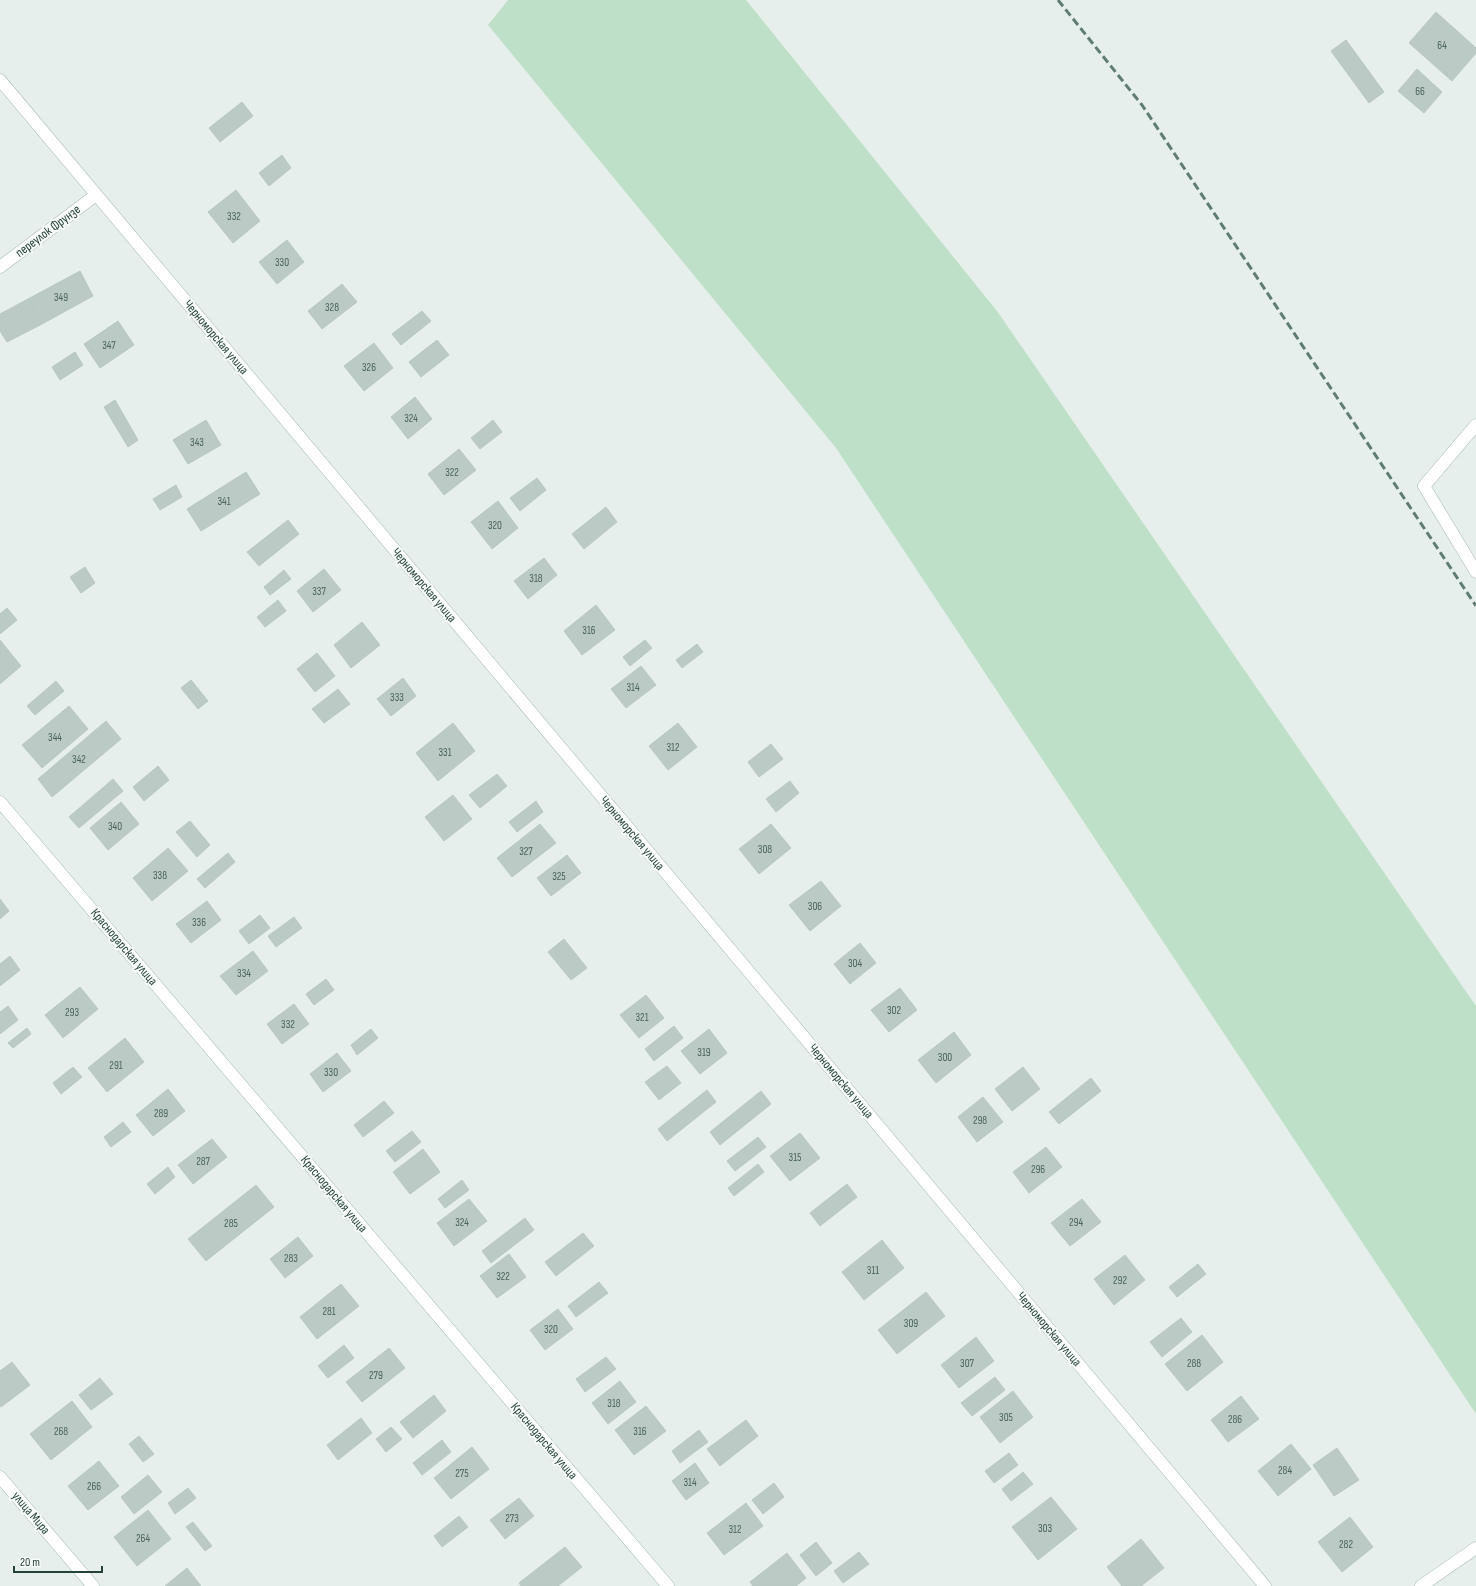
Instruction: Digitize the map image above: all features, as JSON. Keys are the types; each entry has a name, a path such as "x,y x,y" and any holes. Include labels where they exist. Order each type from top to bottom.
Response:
{"street":[{"name":"Черноморская улица","path":"0,80 1265,1586"},
{"name":"переулок Фрунзе","path":"0,267 96,195"},
{"path":"1476,425 1424,486 1476,572"},
{"name":"Краснодарская улица","path":"0,802 668,1586"},
{"name":"улица Мира","path":"0,1477 93,1586"},
{"path":"1421,1586 1476,1548"}],"green space":[{"path":"508,0 746,0 997,311 1476,1006 1476,1414 836,448 488,25"}],"building":[{"path":"1436,12 1476,48 1476,53 1452,81 1409,43"},
{"path":"1346,40 1384,92 1369,103 1331,51"},
{"path":"1417,69 1442,92 1424,113 1398,91"},
{"path":"242,102 253,116 220,142 209,128"},
{"path":"282,155 291,168 269,186 259,173"},
{"path":"236,190 260,221 233,243 208,212"},
{"path":"287,240 304,262 277,284 259,262"},
{"path":"80,271 93,296 42,324 28,299"},
{"path":"342,284 357,302 322,329 308,311"},
{"path":"28,299 42,324 7,342 0,331 0,314"},
{"path":"422,311 431,321 401,345 392,334"},
{"path":"118,321 134,345 100,368 84,344"},
{"path":"437,340 449,355 421,377 409,362"},
{"path":"374,343 393,368 364,391 344,366"},
{"path":"75,352 83,365 60,380 52,367"},
{"path":"415,397 432,419 408,439 391,417"},
{"path":"115,400 138,440 128,447 104,407"},
{"path":"206,420 221,445 188,464 173,440"},
{"path":"493,420 502,432 480,449 471,438"},
{"path":"459,449 476,470 444,495 428,474"},
{"path":"246,472 260,494 201,531 187,509"},
{"path":"537,478 546,490 520,511 510,498"},
{"path":"176,485 182,497 160,510 153,499"},
{"path":"498,501 518,528 492,549 471,522"},
{"path":"606,507 617,522 584,549 572,534"},
{"path":"288,520 299,534 259,566 247,552"},
{"path":"544,558 557,575 528,599 514,581"},
{"path":"85,567 95,583 81,593 70,577"},
{"path":"324,569 341,590 313,612 297,591"},
{"path":"284,570 291,579 270,595 264,587"},
{"path":"278,600 286,611 265,627 257,617"},
{"path":"596,605 615,630 582,655 564,631"},
{"path":"7,608 17,620 0,634 0,614"},
{"path":"362,622 380,645 351,668 334,645"},
{"path":"0,640 21,666 0,684"},
{"path":"645,640 652,648 630,666 623,657"},
{"path":"697,644 703,652 682,668 676,660"},
{"path":"317,653 335,676 315,692 297,669"},
{"path":"641,666 656,685 626,708 611,689"},
{"path":"403,678 416,696 391,716 377,699"},
{"path":"191,680 208,701 198,709 181,688"},
{"path":"56,681 64,691 35,715 27,706"},
{"path":"338,689 350,704 324,723 312,709"},
{"path":"69,706 88,729 42,768 22,745"},
{"path":"106,721 121,739 52,797 38,779"},
{"path":"453,723 475,751 438,781 416,753"},
{"path":"678,723 697,747 668,770 649,746"},
{"path":"771,744 783,759 759,777 748,762"},
{"path":"158,766 169,780 144,801 133,787"},
{"path":"497,774 507,786 480,808 469,795"},
{"path":"113,779 123,791 79,828 69,817"},
{"path":"790,781 799,793 776,812 766,799"},
{"path":"453,795 472,819 444,841 425,817"},
{"path":"536,801 543,812 517,832 509,822"},
{"path":"121,802 139,824 108,850 90,828"},
{"path":"190,821 210,845 197,857 176,832"},
{"path":"540,824 556,843 512,877 497,858"},
{"path":"771,824 791,848 759,874 739,849"},
{"path":"168,848 188,871 152,901 133,878"},
{"path":"228,853 235,862 205,888 197,879"},
{"path":"567,855 581,873 551,896 537,878"},
{"path":"821,881 841,906 810,931 789,905"},
{"path":"0,899 9,911 0,919"},
{"path":"207,901 221,920 191,943 176,924"},
{"path":"260,915 270,928 249,944 239,931"},
{"path":"294,917 302,928 276,947 268,936"},
{"path":"564,939 587,968 571,980 548,952"},
{"path":"860,943 876,963 850,984 834,964"},
{"path":"253,951 268,971 236,995 220,976"},
{"path":"10,956 20,970 0,986 0,964"},
{"path":"326,979 334,990 314,1005 306,994"},
{"path":"80,987 98,1009 63,1038 45,1015"},
{"path":"900,988 917,1010 889,1032 871,1010"},
{"path":"646,995 664,1018 639,1038 620,1015"},
{"path":"294,1004 309,1024 282,1044 267,1024"},
{"path":"8,1006 18,1020 0,1034 0,1012"},
{"path":"674,1026 683,1038 654,1061 645,1049"},
{"path":"27,1028 31,1034 13,1048 8,1043"},
{"path":"371,1029 378,1038 357,1055 351,1045"},
{"path":"709,1029 727,1053 700,1074 681,1051"},
{"path":"954,1032 971,1055 936,1083 918,1060"},
{"path":"125,1038 144,1062 107,1092 88,1068"},
{"path":"337,1053 351,1071 323,1092 310,1074"},
{"path":"667,1066 681,1083 659,1100 645,1082"},
{"path":"73,1067 82,1077 61,1094 53,1083"},
{"path":"1023,1067 1040,1089 1012,1111 995,1089"},
{"path":"1091,1078 1101,1091 1059,1124 1049,1112"},
{"path":"168,1089 185,1111 153,1136 136,1115"},
{"path":"707,1090 716,1102 667,1141 658,1129"},
{"path":"761,1091 771,1104 720,1145 710,1132"},
{"path":"983,1097 1003,1122 977,1142 958,1117"},
{"path":"384,1101 394,1113 363,1137 354,1125"},
{"path":"123,1122 131,1132 111,1147 104,1137"},
{"path":"412,1131 421,1142 395,1162 386,1151"},
{"path":"800,1133 820,1158 790,1181 770,1156"},
{"path":"758,1137 766,1147 735,1171 727,1161"},
{"path":"212,1139 227,1157 193,1184 178,1165"},
{"path":"1046,1147 1062,1167 1029,1193 1013,1172"},
{"path":"423,1149 440,1172 410,1194 393,1172"},
{"path":"758,1164 764,1172 734,1196 728,1188"},
{"path":"168,1167 175,1177 155,1194 147,1184"},
{"path":"462,1180 469,1190 445,1208 438,1199"},
{"path":"847,1184 857,1197 820,1226 810,1213"},
{"path":"256,1185 274,1207 206,1261 188,1239"},
{"path":"469,1199 487,1221 454,1246 437,1223"},
{"path":"1082,1199 1101,1222 1070,1246 1051,1223"},
{"path":"525,1218 534,1230 491,1263 482,1251"},
{"path":"583,1233 594,1246 556,1276 545,1262"},
{"path":"298,1237 313,1256 285,1278 270,1259"},
{"path":"882,1240 904,1268 864,1300 842,1272"},
{"path":"509,1254 526,1277 497,1298 480,1276"},
{"path":"1125,1255 1145,1280 1114,1305 1094,1279"},
{"path":"1198,1264 1206,1274 1177,1297 1169,1287"},
{"path":"599,1282 608,1293 576,1317 568,1306"},
{"path":"341,1284 359,1306 317,1339 300,1317"},
{"path":"926,1292 945,1316 897,1354 878,1330"},
{"path":"558,1309 573,1329 545,1350 530,1330"},
{"path":"1181,1318 1192,1332 1162,1357 1150,1342"},
{"path":"1202,1335 1223,1362 1187,1391 1165,1364"},
{"path":"976,1337 994,1361 959,1388 941,1365"},
{"path":"344,1345 354,1358 328,1378 318,1366"},
{"path":"389,1348 405,1368 362,1402 346,1382"},
{"path":"606,1357 616,1369 585,1392 576,1379"},
{"path":"12,1362 30,1385 1,1407 0,1371"},
{"path":"995,1377 1005,1390 972,1416 961,1403"},
{"path":"100,1378 113,1394 91,1410 79,1395"},
{"path":"620,1381 636,1402 608,1424 592,1403"},
{"path":"1013,1391 1033,1417 1000,1443 980,1417"},
{"path":"434,1395 446,1411 413,1438 400,1422"},
{"path":"1241,1396 1259,1419 1228,1442 1211,1420"},
{"path":"72,1401 92,1427 51,1460 30,1434"},
{"path":"646,1406 666,1431 634,1455 615,1430"},
{"path":"361,1418 372,1433 338,1460 327,1445"},
{"path":"746,1420 758,1436 720,1466 707,1449"},
{"path":"391,1427 402,1439 386,1452 376,1439"},
{"path":"699,1430 708,1442 680,1463 672,1451"},
{"path":"139,1436 154,1454 143,1462 129,1444"},
{"path":"442,1440 451,1452 422,1475 413,1463"},
{"path":"1291,1444 1311,1469 1278,1496 1258,1471"},
{"path":"472,1447 489,1469 451,1499 434,1478"},
{"path":"1337,1448 1359,1480 1334,1496 1313,1465"},
{"path":"1009,1453 1018,1465 994,1483 985,1471"},
{"path":"99,1461 119,1486 88,1510 68,1486"},
{"path":"695,1463 709,1483 686,1500 672,1481"},
{"path":"1023,1472 1033,1484 1011,1501 1002,1489"},
{"path":"148,1475 162,1492 134,1514 121,1497"},
{"path":"774,1483 784,1497 763,1514 752,1500"},
{"path":"188,1488 196,1498 175,1514 168,1503"},
{"path":"1051,1497 1077,1529 1038,1560 1012,1527"},
{"path":"519,1498 534,1516 505,1539 490,1520"},
{"path":"746,1503 763,1526 724,1555 707,1533"},
{"path":"148,1510 171,1539 137,1566 114,1537"},
{"path":"459,1516 468,1527 442,1547 434,1536"},
{"path":"1350,1517 1373,1547 1342,1572 1318,1542"},
{"path":"193,1522 212,1546 205,1551 186,1527"},
{"path":"1141,1539 1164,1568 1141,1586 1122,1586 1107,1567"},
{"path":"816,1542 832,1563 816,1576 800,1555"},
{"path":"565,1547 582,1567 558,1586 521,1586 519,1583"},
{"path":"859,1552 869,1564 843,1583 834,1571"},
{"path":"787,1553 806,1578 796,1586 753,1586 750,1582"},
{"path":"187,1568 201,1586 165,1586"}],"railway":[{"path":"1058,0 1142,105 1476,606"}]}
